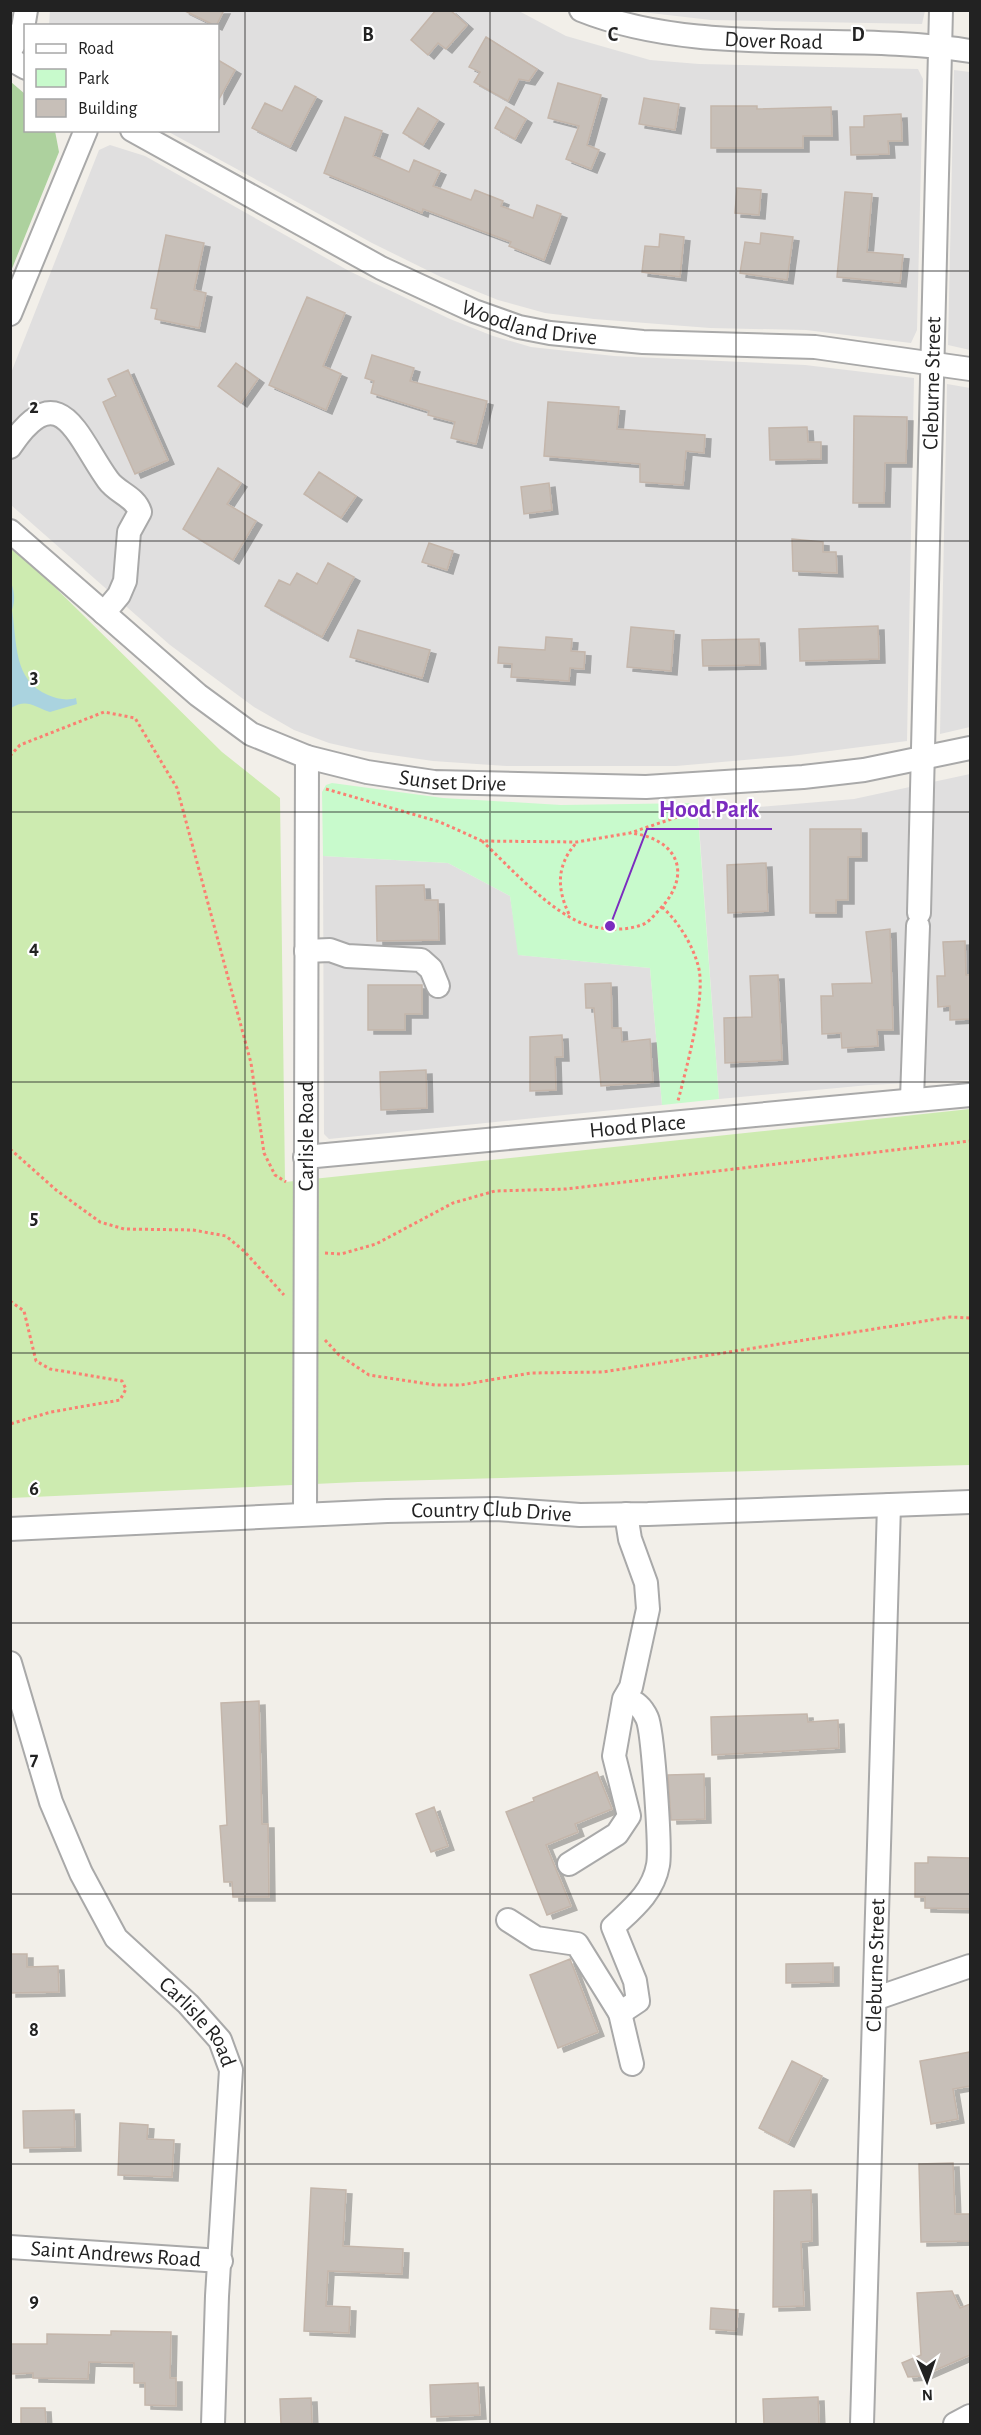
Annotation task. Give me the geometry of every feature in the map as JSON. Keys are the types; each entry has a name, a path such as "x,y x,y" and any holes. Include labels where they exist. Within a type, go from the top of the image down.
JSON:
{"street":[{"path":"10,51 23,28 26,10"},
{"name":"Dover Road","path":"581,10 605,20 667,32 795,43 940,46 970,51"},
{"name":"Cleburne Street","path":"912,1099 924,757 940,10"},
{"path":"10,59 24,67"},
{"path":"10,314 85,132"},
{"name":"Woodland Drive","path":"136,132 381,268 474,311 519,327 550,333 654,342 814,347 970,369"},
{"path":"10,447 26,424 36,416 50,413 61,417 74,426 86,440 112,485 137,502 140,512 129,532 125,581 119,595 104,613"},
{"name":"Sunset Drive","path":"10,531 198,695 251,734 307,757 367,772 434,782 646,787 803,777 864,770 970,748"},
{"name":"Carlisle Road","path":"305,1514 307,757"},
{"path":"306,951 330,950 347,956 421,960 430,969 438,986"},
{"name":"Hood Place","path":"305,1157 970,1095"},
{"name":"Country Club Drive","path":"10,1529 305,1514 496,1509 580,1515 970,1502"},
{"name":"Cleburne Street","path":"862,2424 877,1998 880,1772 889,1505"},
{"path":"569,1864 617,1834 629,1816 614,1756 625,1698 631,1687 648,1609 645,1583 630,1539 626,1514"},
{"name":"Carlisle Road","path":"10,1663 18,1716 51,1802 81,1873 116,1938 188,2004 220,2040 231,2070 213,2424"},
{"path":"508,1920 536,1938 578,1944 613,1927 648,1894 658,1865 648,1720 637,1703 625,1698"},
{"path":"613,1927 635,1981 638,2001 620,2013"},
{"path":"578,1944 620,2013 632,2064"},
{"path":"877,1998 970,1966"},
{"name":"Saint Andrews Road","path":"10,2247 221,2260"},
{"path":"955,2424 970,2416"}],"path":[{"path":"10,756 20,745 104,712 135,718 177,788 251,1063 264,1153 275,1175 285,1182 305,1185"},
{"path":"307,784 440,822 482,842 556,908 588,926 616,930 647,923 676,888 680,874 675,859 664,843 647,835 630,833"},
{"path":"482,842 577,842 630,833 698,810"},
{"path":"570,916 565,905 560,872 564,856 577,842"},
{"path":"662,907 676,919 698,965 701,990 674,1121"},
{"path":"305,1252 341,1254 376,1244 453,1203 495,1191 566,1189 970,1141"},
{"path":"10,1149 56,1190 100,1222 124,1229 193,1230 226,1236 244,1251 339,1355 369,1375 435,1385 461,1385 531,1373 603,1372 950,1317 970,1318"},
{"path":"10,1301 24,1311 36,1361 50,1370 122,1381 126,1389 120,1400 51,1412 10,1424"}],"shaded area":[{"path":"50,10 517,10 566,36 650,60 699,64 918,69 923,79 917,330 911,343 806,330 710,328 594,319 545,313 498,300 441,277 372,243 169,132 219,132 219,24 49,24"},
{"path":"925,10 922,24 711,20 633,11"},
{"path":"954,70 970,72 970,350 948,345"},
{"path":"110,145 145,156 349,271 450,319 493,336 531,347 614,356 805,365 914,378 907,741 791,756 676,766 506,766 433,761 364,751 329,743 294,730 254,707 170,645 11,505 11,373 99,150"},
{"path":"947,384 970,388 970,727 940,734"},
{"path":"970,774 970,1080 869,1085 719,1099 698,812 854,799"},
{"path":"323,856 448,863 510,896 519,955 650,968 662,1105 329,1139 324,1134"}],"green space":[{"path":"11,82 24,93 24,132 55,132 59,152 11,271"},
{"path":"10,543 222,752 280,798 285,1182 970,1109 970,1465 358,1482 11,1498"},
{"path":"332,783 443,798 561,805 697,803 719,1099 662,1105 650,968 518,955 510,896 448,863 323,856 322,792 326,785"}],"water":[{"path":"10,580 14,595 12,610 16,647 28,680 48,695 58,698 76,698 77,704 50,712 26,704 11,708"}],"building":[{"path":"183,10 224,10 217,24 212,24"},
{"path":"436,10 450,10 467,25 446,49 438,43 428,55 411,40"},
{"path":"486,37 537,69 529,81 519,79 508,101 474,82 480,72 469,67"},
{"path":"219,61 235,70 219,99"},
{"path":"558,83 601,95 587,145 599,150 591,169 566,159 579,126 548,118"},
{"path":"295,86 316,97 290,147 252,128 265,103 282,111"},
{"path":"644,98 679,104 675,130 639,124"},
{"path":"711,106 757,106 757,109 831,107 832,136 803,136 803,148 711,148"},
{"path":"506,107 526,119 515,139 495,128"},
{"path":"418,108 438,120 423,145 403,133"},
{"path":"901,114 902,141 888,141 889,154 851,155 850,127 864,127 864,116"},
{"path":"345,117 382,131 373,156 409,172 414,160 440,171 433,186 471,200 475,190 503,201 501,206 533,218 537,205 561,214 544,260 509,246 511,242 423,209 422,213 324,173"},
{"path":"737,188 761,190 759,215 735,213"},
{"path":"845,192 872,194 867,252 903,255 900,283 837,277"},
{"path":"761,233 793,237 787,280 740,273 745,242 760,244"},
{"path":"660,234 684,237 680,277 642,272 645,246 659,247"},
{"path":"166,235 204,243 194,290 206,293 199,328 155,319 157,309 151,308"},
{"path":"307,297 345,313 323,366 341,374 326,410 269,385"},
{"path":"372,355 414,368 410,381 487,401 476,444 451,438 455,422 428,415 429,411 371,393 374,381 365,378"},
{"path":"236,363 258,379 241,403 218,386"},
{"path":"128,370 168,460 135,474 103,402 116,396 108,379"},
{"path":"548,402 619,407 617,429 705,435 704,453 686,451 683,485 640,482 640,464 544,456"},
{"path":"854,416 907,417 906,463 885,463 884,503 853,503"},
{"path":"807,427 808,442 821,442 821,459 770,460 769,428"},
{"path":"218,468 241,483 227,504 256,521 233,560 183,529"},
{"path":"319,472 356,496 341,518 304,494"},
{"path":"549,483 552,510 524,514 521,487"},
{"path":"792,539 823,542 823,552 836,552 837,573 793,571"},
{"path":"429,543 453,551 447,570 422,562"},
{"path":"328,563 354,577 322,637 265,606 279,580 290,585 297,573 317,584"},
{"path":"878,626 879,659 800,661 799,629"},
{"path":"631,627 674,631 671,671 627,667"},
{"path":"358,630 430,650 422,678 350,657"},
{"path":"546,637 572,639 571,651 585,652 584,669 570,668 569,681 511,677 512,664 498,663 499,647 545,650"},
{"path":"759,639 760,665 703,666 702,640"},
{"path":"810,829 861,829 861,857 848,857 848,900 836,900 836,913 810,913"},
{"path":"766,863 768,911 728,913 727,865"},
{"path":"424,885 425,900 438,900 439,940 377,941 376,886"},
{"path":"890,929 893,1030 877,1030 878,1046 842,1048 841,1033 822,1034 821,996 833,996 832,984 872,983 866,932"},
{"path":"965,941 966,975 970,975 970,1019 950,1020 950,1006 938,1007 937,976 945,976 943,942"},
{"path":"778,975 782,1060 725,1063 724,1018 752,1017 750,976"},
{"path":"611,983 612,1028 621,1028 622,1042 650,1039 653,1082 601,1086 594,1008 586,1008 585,984"},
{"path":"368,985 422,985 422,1014 405,1014 405,1030 368,1030"},
{"path":"562,1035 563,1057 555,1057 556,1090 530,1091 530,1037"},
{"path":"426,1070 427,1108 381,1110 380,1072"},
{"path":"259,1701 262,1824 268,1824 269,1897 233,1897 232,1882 224,1882 220,1826 227,1825 221,1703"},
{"path":"807,1714 808,1722 838,1720 839,1748 712,1755 711,1717"},
{"path":"597,1772 612,1809 575,1824 578,1832 546,1845 571,1906 547,1915 506,1812 534,1801 533,1798"},
{"path":"704,1774 705,1819 671,1820 668,1775"},
{"path":"434,1807 448,1846 431,1852 416,1814"},
{"path":"928,1857 970,1858 970,1909 925,1908 925,1897 915,1897 915,1863 928,1863"},
{"path":"10,1954 27,1954 27,1967 58,1966 59,1992 10,1993"},
{"path":"570,1959 598,2032 558,2048 530,1975"},
{"path":"833,1963 833,1982 786,1983 786,1964"},
{"path":"970,2052 970,2086 953,2089 958,2119 931,2124 920,2061"},
{"path":"792,2061 822,2076 788,2143 759,2128"},
{"path":"74,2110 75,2147 24,2148 23,2111"},
{"path":"120,2123 148,2125 147,2139 174,2140 172,2177 118,2175"},
{"path":"953,2163 955,2214 970,2214 970,2241 921,2242 919,2164"},
{"path":"311,2188 346,2190 343,2246 403,2249 402,2274 328,2271 326,2306 350,2307 349,2333 304,2331"},
{"path":"811,2190 812,2241 801,2242 804,2306 773,2307 774,2191"},
{"path":"952,2291 960,2308 970,2304 970,2355 922,2376 908,2377 902,2363 921,2355 917,2293"},
{"path":"711,2308 738,2310 736,2331 710,2329"},
{"path":"111,2331 171,2332 170,2378 176,2378 176,2406 145,2405 145,2383 134,2383 134,2363 89,2362 88,2379 33,2378 33,2373 10,2374 10,2344 47,2344 47,2334 111,2335"},
{"path":"478,2383 480,2415 431,2417 430,2385"},
{"path":"818,2397 819,2424 764,2424 763,2399"},
{"path":"311,2398 312,2424 281,2424 280,2399"},
{"path":"21,2408 45,2408 46,2424 21,2424"}],"place":[{"name":"Hood Park","path":"610,926"}]}
